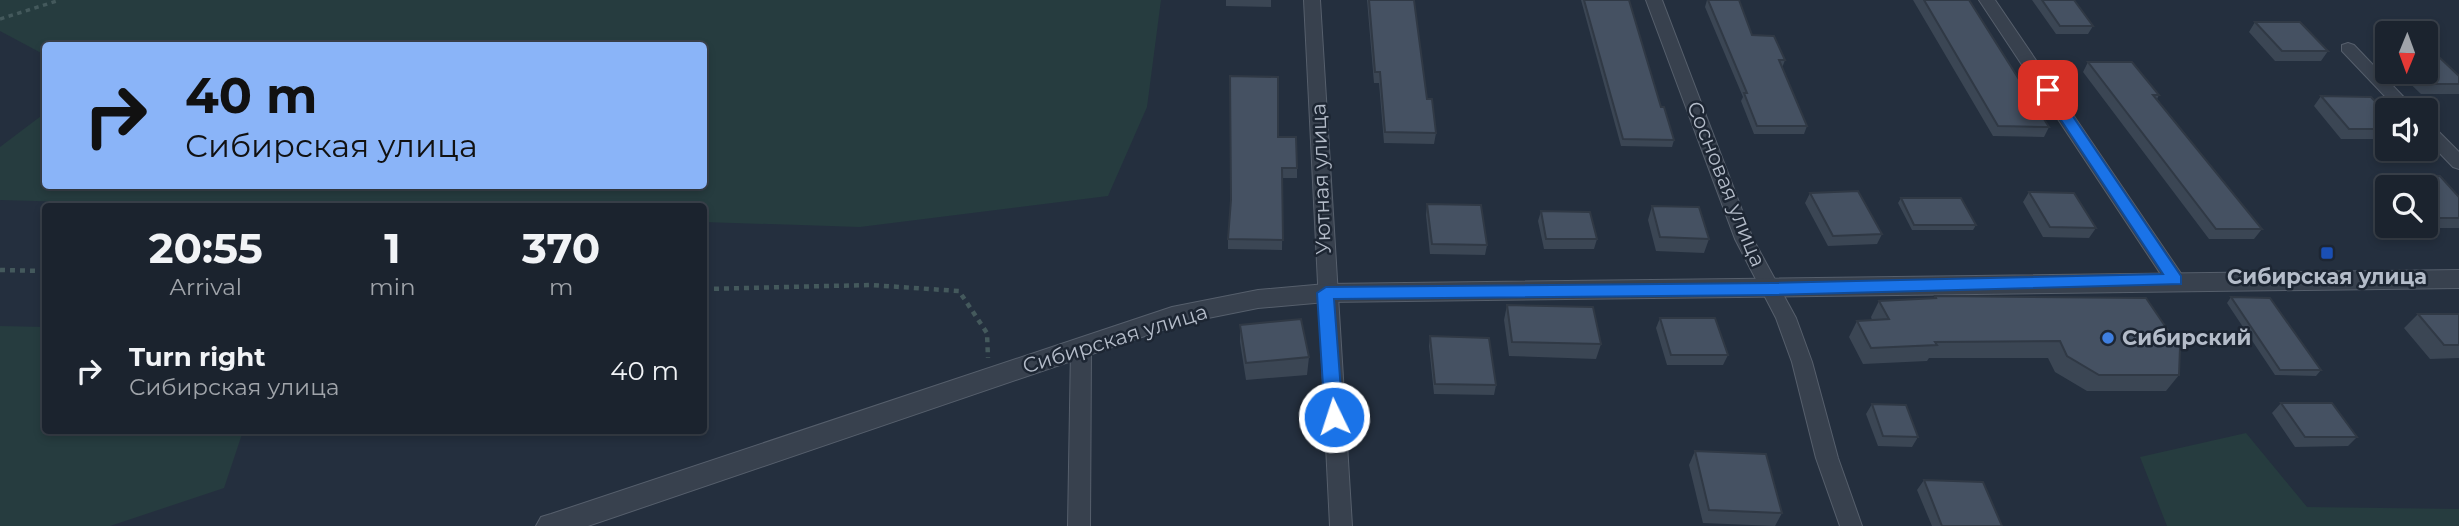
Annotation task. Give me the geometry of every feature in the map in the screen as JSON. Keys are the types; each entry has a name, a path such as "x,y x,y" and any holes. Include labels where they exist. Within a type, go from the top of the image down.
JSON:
{"street":[{"name":"Уютная улица","path":"1312,0 1326,293 1341,526"},
{"name":"Сосновая улица","path":"1654,0 1744,239 1772,289 1802,362 1827,458 1851,526"},
{"path":"1987,0 2175,280"},
{"path":"2348,48 2396,98"},
{"path":"2438,141 2459,163"},
{"name":"Сибирская улица","path":"551,526 1181,314 1258,299 1326,293 1772,289 2175,280 2459,279"},
{"path":"1079,526 1080,348"}],"path":[{"path":"0,19 60,0"},
{"path":"0,270 42,271"},
{"path":"707,289 870,285 959,290 987,333 989,379"}],"green space":[{"path":"0,0 1161,0 1147,107 1108,196 860,227 707,222 707,203 105,203 0,200 0,147 42,115 42,189 707,189 707,42 42,42 42,53 0,31"},
{"path":"0,326 42,327 42,434 242,434 224,488 110,526 0,526"},
{"path":"2246,433 2307,507 2459,509 2459,526 2167,526 2140,457"}],"building":[{"path":"1369,0 1414,0 1427,99 1432,99 1436,133 1385,132 1380,72 1375,72"},
{"path":"1584,0 1629,0 1661,107 1664,107 1674,140 1623,139"},
{"path":"1708,0 1739,0 1752,35 1774,36 1785,60 1779,60 1807,126 1757,126 1744,93 1747,93"},
{"path":"1924,0 1969,0 2049,127 1998,126"},
{"path":"2042,0 2074,0 2093,26 2060,26"},
{"path":"2255,22 2300,22 2328,51 2282,51"},
{"path":"2438,57 2459,76 2459,84 2438,84"},
{"path":"2088,62 2132,62 2159,95 2153,95 2262,229 2216,229"},
{"path":"1230,76 1278,77 1278,137 1296,137 1297,168 1282,168 1283,240 1228,239 1231,200"},
{"path":"2321,96 2371,97 2375,101 2375,129 2349,129"},
{"path":"2438,176 2459,197 2459,218 2438,218"},
{"path":"1858,191 1882,234 1833,236 1810,193"},
{"path":"2029,192 2074,193 2096,228 2050,227"},
{"path":"1901,198 1961,198 1976,225 1914,225"},
{"path":"1427,204 1481,205 1487,245 1432,244"},
{"path":"1652,206 1699,207 1709,239 1660,237"},
{"path":"1541,211 1590,212 1597,239 1546,239"},
{"path":"1935,296 2146,298 2180,348 2179,375 2099,375 2067,356 2060,341 1935,342 1937,345 1871,348 1857,321 1889,319 1879,301 1936,298"},
{"path":"2231,297 2270,298 2321,370 2280,370"},
{"path":"1507,305 1593,307 1601,344 1512,342"},
{"path":"2418,314 2459,314 2459,345 2444,345"},
{"path":"1660,318 1715,318 1728,355 1671,355"},
{"path":"1301,319 1309,357 1246,363 1240,325"},
{"path":"1430,336 1489,338 1496,385 1435,384"},
{"path":"2281,403 2332,403 2357,437 2305,437"},
{"path":"1872,404 1906,405 1918,437 1883,436"},
{"path":"1695,451 1766,454 1782,513 1709,510"},
{"path":"1924,480 1983,482 2002,526 1942,526"}],"place":[{"name":"Сибирская улица","path":"2327,253"},
{"name":"Сибирский","path":"2108,338"}],"route":[{"path":"1334,417 1326,293 1772,289 2175,280 2048,90"}]}
